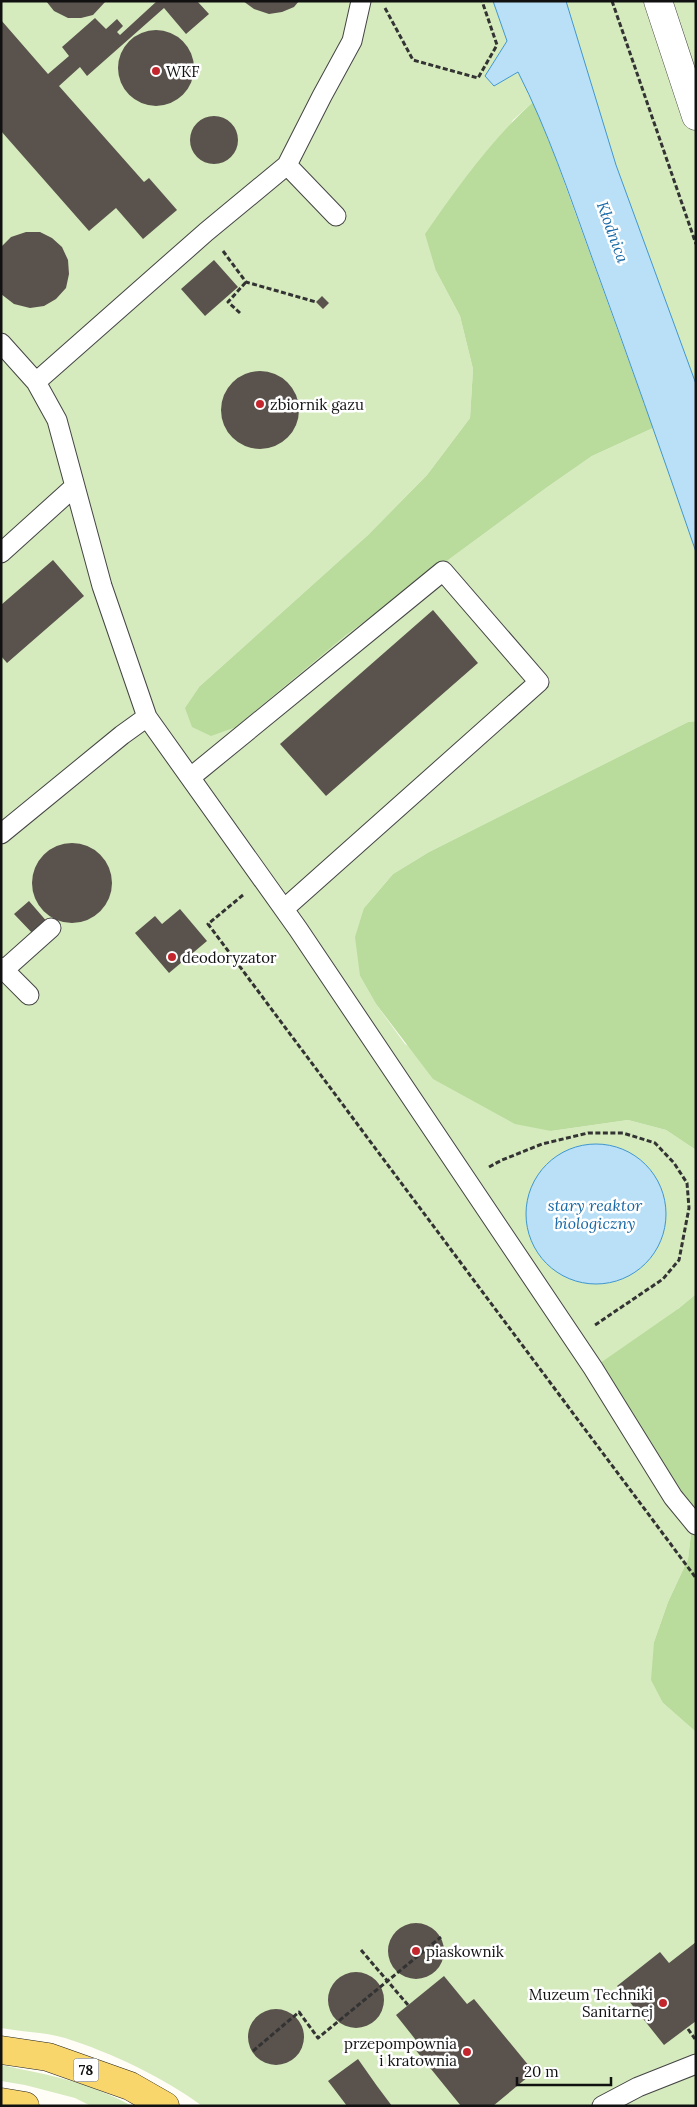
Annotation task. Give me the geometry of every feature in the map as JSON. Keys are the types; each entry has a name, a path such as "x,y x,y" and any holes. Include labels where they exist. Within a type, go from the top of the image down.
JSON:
{"main road":[{"name":"78","path":"1,2050 48,2057 130,2086 165,2106"},
{"path":"1,2102 25,2106"}],"street":[{"path":"658,1 696,116"}],"lane":[{"path":"36,382 206,232 287,164 352,41 361,1"},
{"path":"287,164 336,216"},
{"path":"1,343 36,382 57,420 102,586 147,717 284,909 573,1339 673,1497 696,1525"},
{"path":"1,553 74,486"},
{"path":"191,777 443,571 539,682 284,909"},
{"path":"1,834 122,735 147,717"},
{"path":"28,995 2,968 51,928"},
{"path":"602,2106 638,2087 696,2064"}],"path":[{"path":"380,1 389,13 413,60 478,78 497,45 482,1"},
{"path":"612,1 696,244"},
{"path":"206,232 232,260 246,282 316,302"},
{"path":"240,313 228,302 246,282"},
{"path":"263,879 208,924 696,1578"},
{"path":"466,1180 502,1160 542,1144 588,1133 623,1133 656,1144 674,1163 687,1182 688,1208 679,1260 664,1279 573,1339"},
{"path":"252,2051 299,2012 318,2038 441,1937"},
{"path":"361,1950 408,2005"},
{"path":"688,2030 696,2040"}],"green space":[{"path":"1,1 493,1 507,41 485,76 494,86 518,72 533,102 513,120 436,271 460,316 473,369 470,418 427,475 368,535 200,686 236,727 345,636 546,488 592,456 653,428 696,552 696,721 688,722 429,852 393,874 364,908 360,976 376,1004 405,1044 551,1131 628,1120 666,1130 696,1150 696,1294 678,1309 673,1497 691,1534 688,1559 668,1602 654,1642 663,1703 696,1732 696,2106 202,2106 154,2076 83,2044 57,2036 1,2028"},
{"path":"566,1 696,1 696,384 616,165"},
{"path":"533,102 554,154 653,428 592,456 546,488 345,636 236,727 211,736 192,727 185,708 200,686 368,535 427,475 470,418 473,369 460,316 436,271 425,234 489,148"},
{"path":"696,721 696,1150 666,1130 628,1120 551,1131 515,1124 433,1079 376,1004 360,976 355,937 364,908 393,874 429,852 688,722"},
{"path":"696,1294 696,1732 663,1703 651,1680 654,1642 668,1602 688,1559 691,1534 673,1497 593,1368 678,1309"},
{"path":"1,2065 84,2085 132,2106 91,2106 75,2098 1,2081"}],"water":[{"name":"Kłodnica","path":"493,1 566,1 616,165 696,384 696,552 575,209 529,94 518,72 494,86 485,76 507,41"},
{"name":"stary reaktor biologiczny","path":"596,1144 610,1145 623,1149 635,1155 646,1164 655,1175 661,1187 665,1200 665,1228 661,1241 655,1253 646,1264 635,1273 623,1279 610,1283 596,1284 582,1283 569,1279 557,1273 546,1264 537,1253 531,1241 527,1228 526,1214 527,1200 531,1187 537,1175 546,1164 557,1155 569,1149 582,1145"}],"building":[{"path":"46,1 106,1 93,15 81,18 68,18 54,11"},
{"path":"157,1 197,1 209,14 186,34 164,8 87,76 80,67 59,86 144,182 149,178 177,210 143,239 116,208 89,231 1,131 1,20 48,74 69,56 62,47 95,18 106,29 117,19 123,26 117,32 120,35"},
{"path":"243,1 299,1 294,7 282,12 269,14 254,9"},
{"name":"WKF","path":"156,30 170,33 183,41 191,54 194,68 191,82 183,95 170,103 156,106 142,103 129,95 121,82 118,68 121,54 129,41 142,33"},
{"path":"209,116 219,116 228,120 234,126 238,140 234,154 228,160 219,164 209,164 200,160 194,154 190,145 190,135 194,126 200,120"},
{"path":"26,232 40,232 52,238 62,247 68,260 69,274 66,288 56,299 44,306 30,308 14,304 1,294 1,247 11,237"},
{"path":"214,260 238,287 205,316 181,289"},
{"path":"322,296 329,303 323,309 316,302"},
{"name":"zbiornik gazu","path":"260,371 275,374 287,383 296,395 299,410 296,425 287,437 275,446 260,449 245,446 233,437 224,425 221,410 224,395 233,383 245,374"},
{"path":"53,560 84,596 7,663 1,656 1,605"},
{"path":"433,610 478,663 326,796 280,744"},
{"path":"72,843 87,846 100,855 109,868 112,883 109,898 100,911 87,920 72,923 57,920 44,911 35,898 32,883 35,868 44,855 57,846"},
{"path":"29,901 49,924 35,936 14,914"},
{"name":"deodoryzator","path":"180,909 207,941 169,973 135,933 155,916 162,924"},
{"name":"piaskownik","path":"416,1923 427,1925 436,1931 442,1940 444,1951 442,1962 436,1971 427,1977 416,1979 405,1977 396,1971 390,1962 388,1951 390,1940 396,1931 405,1925"},
{"name":"Muzeum Techniki Sanitarnej","path":"696,1942 696,2021 664,2045 617,1986 660,1952 669,1963"},
{"path":"356,1972 367,1974 376,1980 382,1989 384,2000 382,2011 376,2020 367,2026 356,2028 345,2026 336,2020 330,2011 328,2000 330,1989 336,1980 345,1974"},
{"name":"przepompownia i kratownia","path":"444,1976 467,2004 474,1999 534,2072 493,2106 461,2106 414,2048 419,2044 396,2015"},
{"path":"276,2009 287,2011 296,2017 302,2026 304,2037 302,2048 296,2057 287,2063 276,2065 265,2063 256,2057 250,2048 248,2037 250,2026 256,2017 265,2011"},
{"path":"358,2059 392,2106 347,2106 328,2081"}],"place":[{"name":"WKF","path":"156,71"},
{"name":"zbiornik gazu","path":"260,404"},
{"name":"deodoryzator","path":"172,957"},
{"name":"piaskownik","path":"416,1951"},
{"name":"Muzeum Techniki Sanitarnej","path":"663,2003"},
{"name":"przepompownia i kratownia","path":"467,2052"}]}
